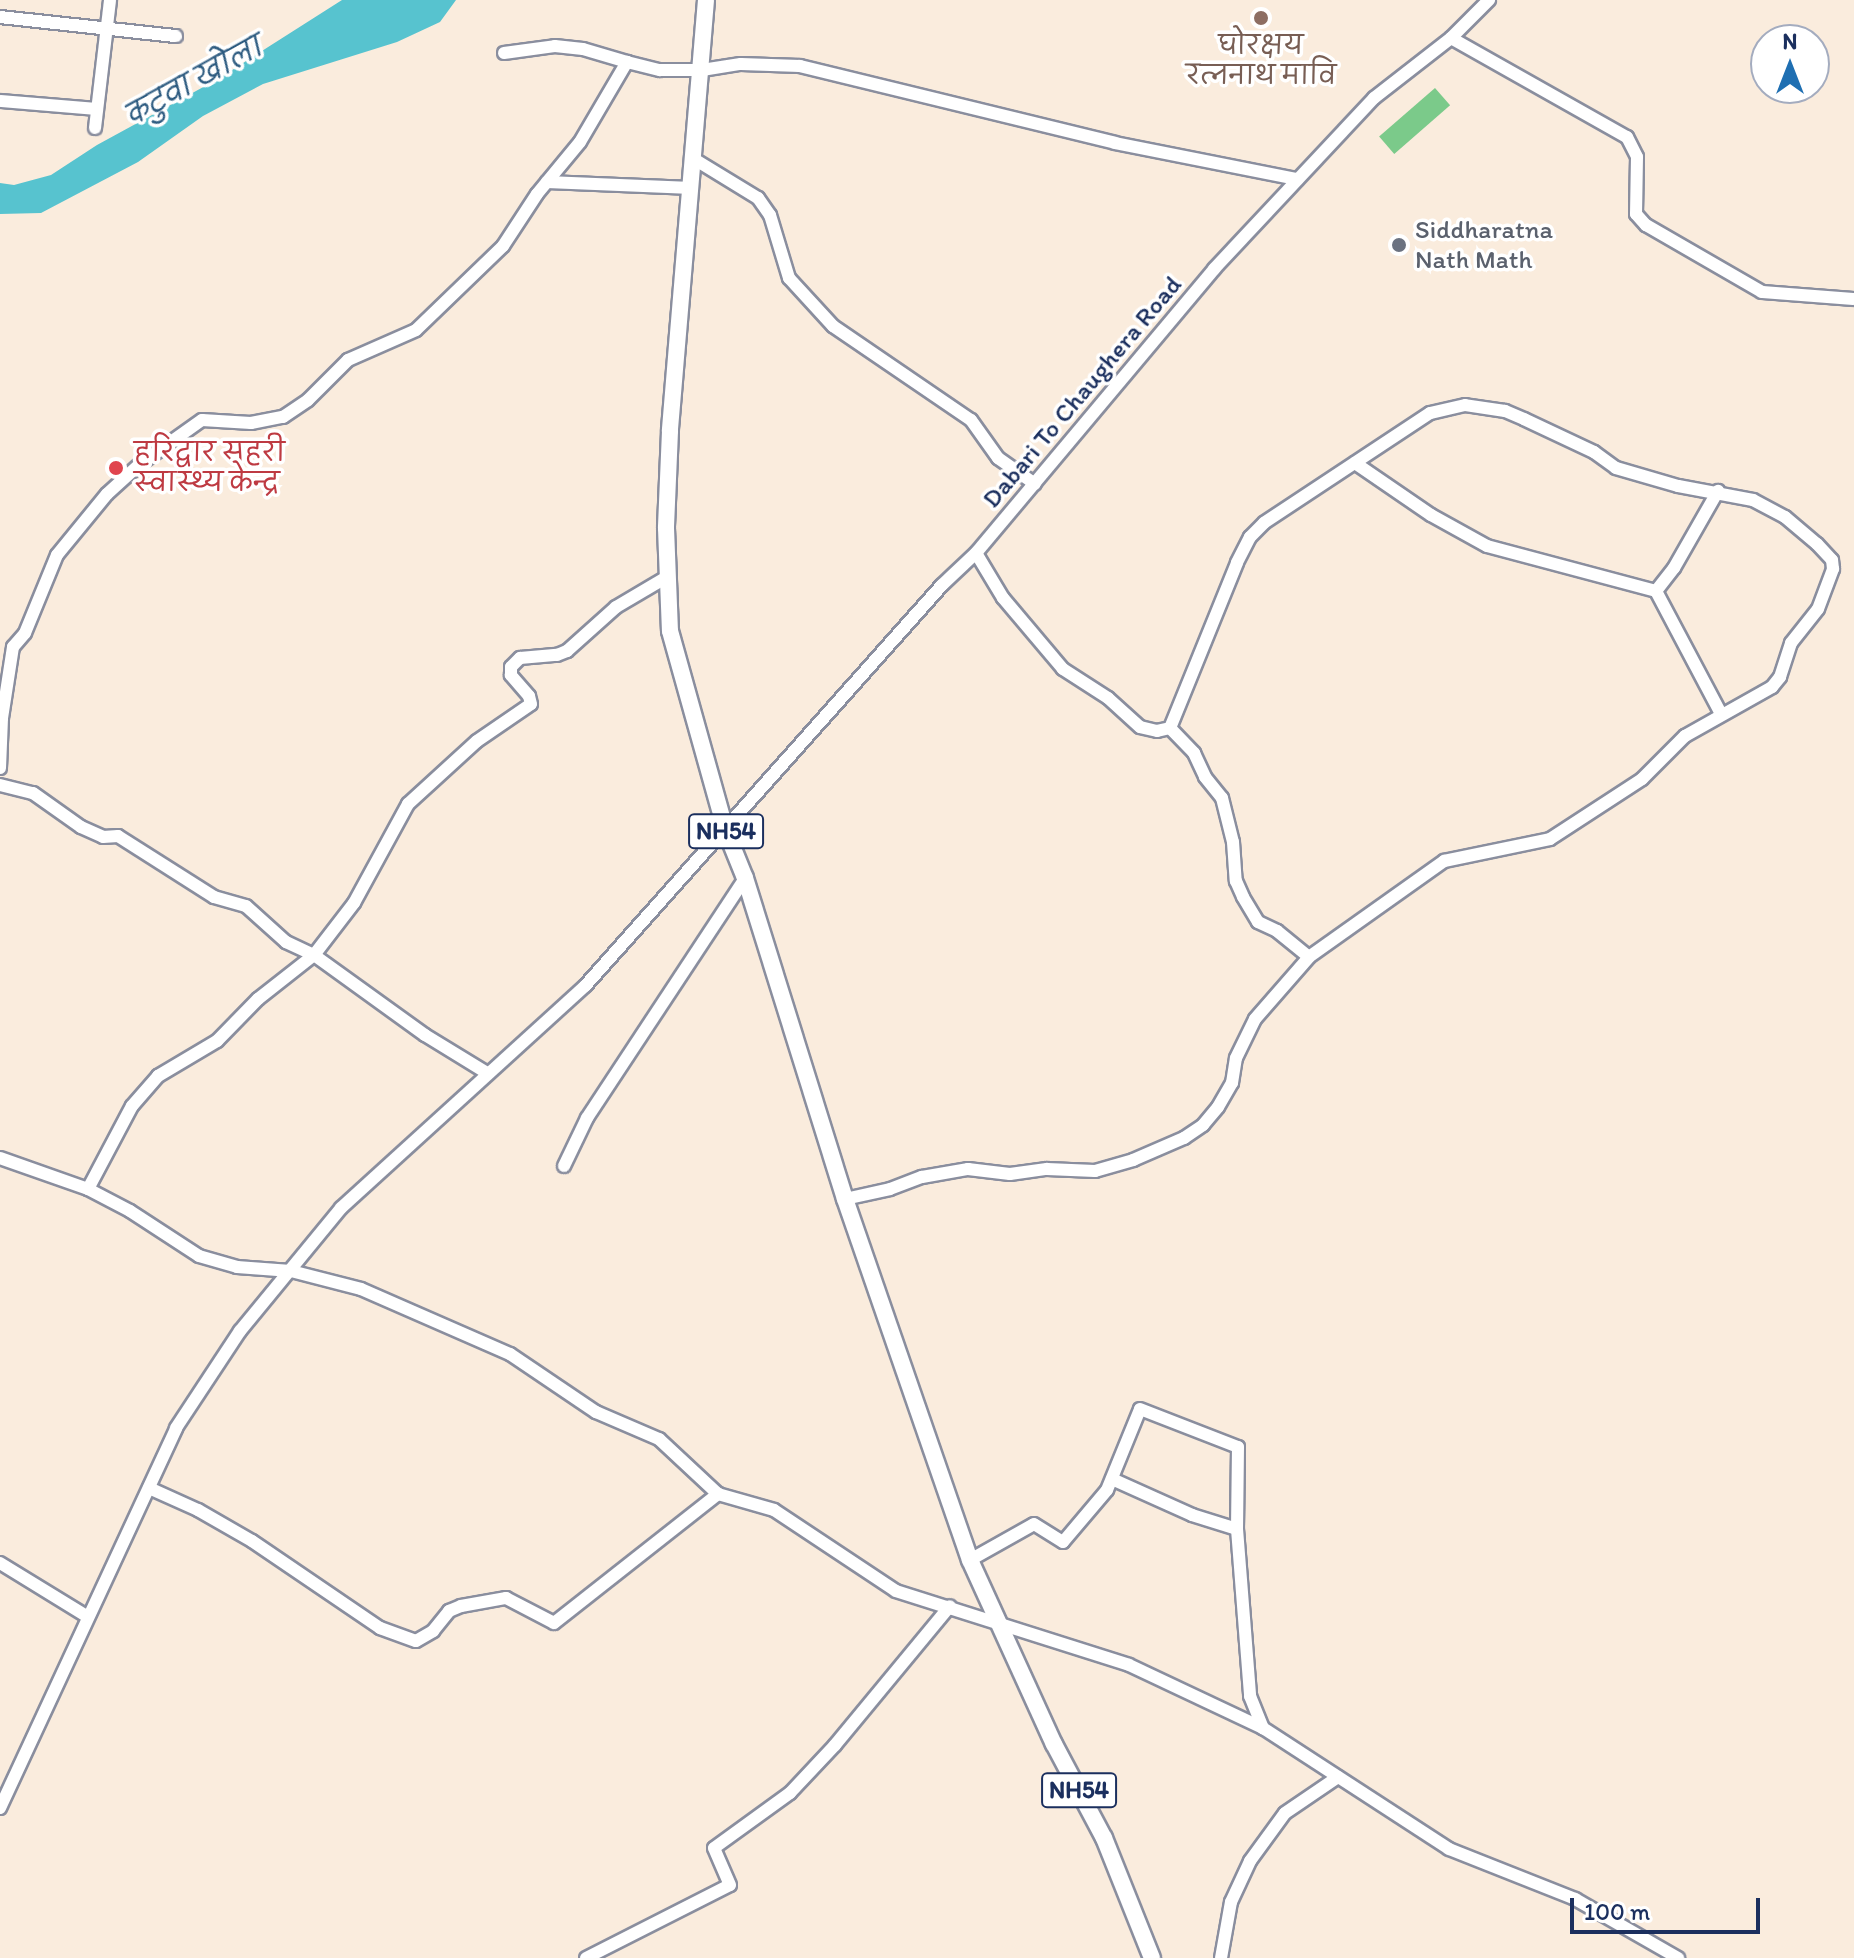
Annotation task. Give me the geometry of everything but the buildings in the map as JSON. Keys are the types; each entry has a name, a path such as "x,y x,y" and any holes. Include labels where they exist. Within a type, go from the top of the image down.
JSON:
{"main road":[{"name":"NH54","path":"706,0 670,431 667,577 670,631 726,831 745,878 845,1199 970,1560 1054,1744 1104,1838 1152,1958"}],"street":[{"path":"95,128 110,0"},
{"name":"Dabari To Chaughera Road","path":"0,1808 176,1428 240,1331 341,1208 585,986 942,585 976,553 1214,269 1374,98 1451,38 1489,0"},
{"path":"0,17 176,36"},
{"path":"1451,38 1627,137 1637,157 1636,214 1646,225 1762,292 1854,299"},
{"path":"504,53 569,47 660,70 702,70 741,64 800,66 1115,143 1297,179"},
{"path":"0,768 3,755 2,718 13,647 25,633 57,555 107,494 140,464 202,420 251,423 283,417 308,400 348,360 416,330 451,300 503,246 547,182 580,142 627,62"},
{"path":"0,101 97,109"},
{"path":"694,159 758,198 770,215 789,278 833,326 971,420 998,458 1035,484"},
{"path":"547,182 692,188"},
{"path":"845,1199 890,1189 922,1177 968,1169 1010,1174 1047,1169 1095,1171 1133,1160 1184,1138 1203,1125 1218,1107 1232,1083 1236,1058 1255,1019 1309,957 1444,861 1550,839 1642,779 1685,736 1772,687 1780,677 1791,643 1818,609 1833,569 1832,560 1785,517 1753,500 1718,491 1678,486 1616,468 1594,452 1505,411 1465,405 1430,413 1282,509 1250,537 1170,728"},
{"path":"1355,463 1431,515 1487,546 1656,591 1721,714"},
{"path":"1656,591 1674,568 1718,491"},
{"path":"976,553 1003,598 1063,669 1108,698 1140,727 1157,731 1170,728"},
{"path":"88,1189 132,1106 158,1076 217,1041 258,999 314,955 354,903 408,804 477,741 531,704 529,696 511,675 511,667 520,658 557,655 567,651 616,607 667,577"},
{"path":"1170,728 1194,753 1205,777 1222,798 1233,842 1236,881 1258,922 1277,931 1309,957"},
{"path":"0,785 33,793 81,827 103,837 118,836 214,897 246,906 286,942 314,955 425,1035 487,1073"},
{"path":"564,1166 587,1118 745,878"},
{"path":"0,1158 88,1189 130,1211 199,1256 237,1267 291,1271 361,1289 510,1354 596,1412 659,1439 718,1494 774,1510 896,1591 1129,1665 1263,1728 1449,1849 1575,1899 1678,1958"},
{"path":"970,1560 1034,1524 1063,1542 1107,1490 1140,1409 1238,1447 1237,1529 1250,1696 1263,1728"},
{"path":"1112,1479 1192,1515 1237,1529"},
{"path":"149,1488 198,1510 252,1541 380,1628 416,1641 433,1631 449,1611 506,1598 554,1623 718,1494"},
{"path":"0,1563 88,1617"},
{"path":"586,1958 730,1885 714,1848 749,1826 790,1793 835,1745 950,1606"},
{"path":"1221,1958 1231,1902 1250,1861 1285,1813 1338,1777"}],"green space":[{"path":"1435,88 1450,105 1394,154 1379,137"}],"water":[{"path":"342,0 456,0 440,22 397,42 263,84 203,116 138,162 41,213 0,214 0,183 14,185 51,175 97,145 218,79"}],"place":[{"name":"घोरक्षय रत्ननाथ मावि","path":"1261,18"},
{"name":"Siddharatna Nath Math","path":"1399,245"},
{"name":"हरिद्वार सहरी स्वास्थ्य केन्द्र","path":"116,468"}],"water label":[{"name":"कटुवा खोला","path":"193,81"}]}
